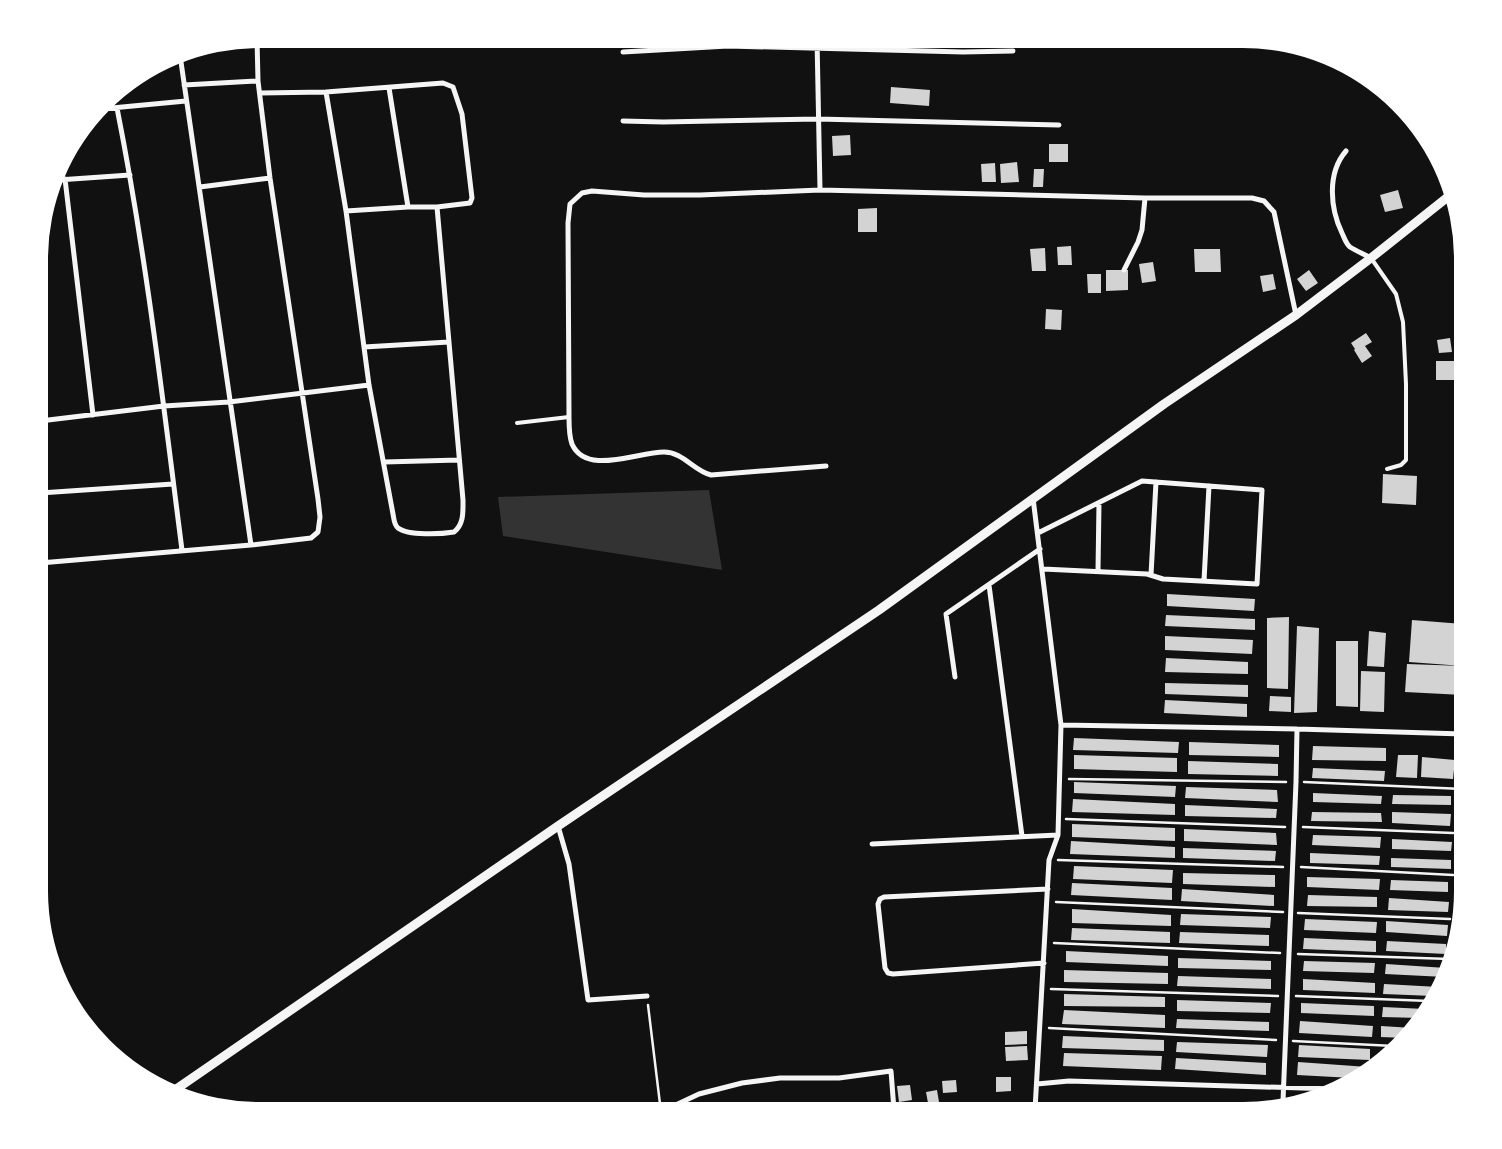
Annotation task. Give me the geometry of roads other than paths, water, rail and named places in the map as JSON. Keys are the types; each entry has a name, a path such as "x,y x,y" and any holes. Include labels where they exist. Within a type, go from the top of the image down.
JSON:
{"street":[{"path":"48,562 251,545 311,538 318,532 320,517 318,498 270,178 258,81 257,48"},
{"path":"623,52 693,48"},
{"path":"818,48 820,190"},
{"path":"847,48 963,52 1013,51"},
{"path":"181,63 251,545"},
{"path":"184,86 258,81"},
{"path":"260,93 326,92 443,84 452,87 456,93 462,114 472,198 470,203 437,207 346,211"},
{"path":"390,88 408,207"},
{"path":"326,92 346,211 369,385 392,514 397,527 414,533 449,533 457,530 463,517 437,207"},
{"path":"110,108 186,101"},
{"path":"117,108 130,175 164,406 182,550"},
{"path":"623,121 818,119 1059,125"},
{"path":"1346,151 1335,169 1333,185 1334,207 1337,220 1348,246 1371,258"},
{"path":"93,415 65,179 130,175"},
{"path":"200,187 270,178"},
{"path":"826,466 711,475 703,473 676,454 664,452 602,461 589,460 578,454 572,443 569,418 568,223 570,204 582,193 592,191 644,195 700,195 820,190 1145,198 1252,198 1264,201 1274,212 1296,315"},
{"path":"1124,270 1142,230 1145,198"},
{"path":"181,1086 558,826 871,615 1164,404 1296,315 1445,199"},
{"path":"364,347 449,342"},
{"path":"48,420 164,406 230,402 369,385"},
{"path":"384,462 459,460"},
{"path":"1038,534 1142,481 1262,490 1257,584 1163,579 1151,575 1098,571 1042,569"},
{"path":"1151,575 1156,482"},
{"path":"48,493 173,484"},
{"path":"1204,582 1208,486"},
{"path":"1033,498 1061,725 1058,835 1049,860 1036,1102"},
{"path":"1098,571 1099,504"},
{"path":"955,677 946,614 1040,550"},
{"path":"989,584 1022,836"},
{"path":"1061,725 1454,734"},
{"path":"1283,1097 1297,729"},
{"path":"558,826 569,864 588,1000 647,996"},
{"path":"872,844 1058,835"},
{"path":"1044,963 888,973 885,968 878,904 880,899 884,897 1048,889"},
{"path":"682,1102 698,1094 742,1083 780,1078 839,1078 891,1071 893,1102"},
{"path":"1037,1084 1069,1081 1316,1088"}],"lane":[{"path":"1371,258 1396,294 1403,322 1406,460 1402,465 1387,469"},
{"path":"517,423 569,418"}]}
